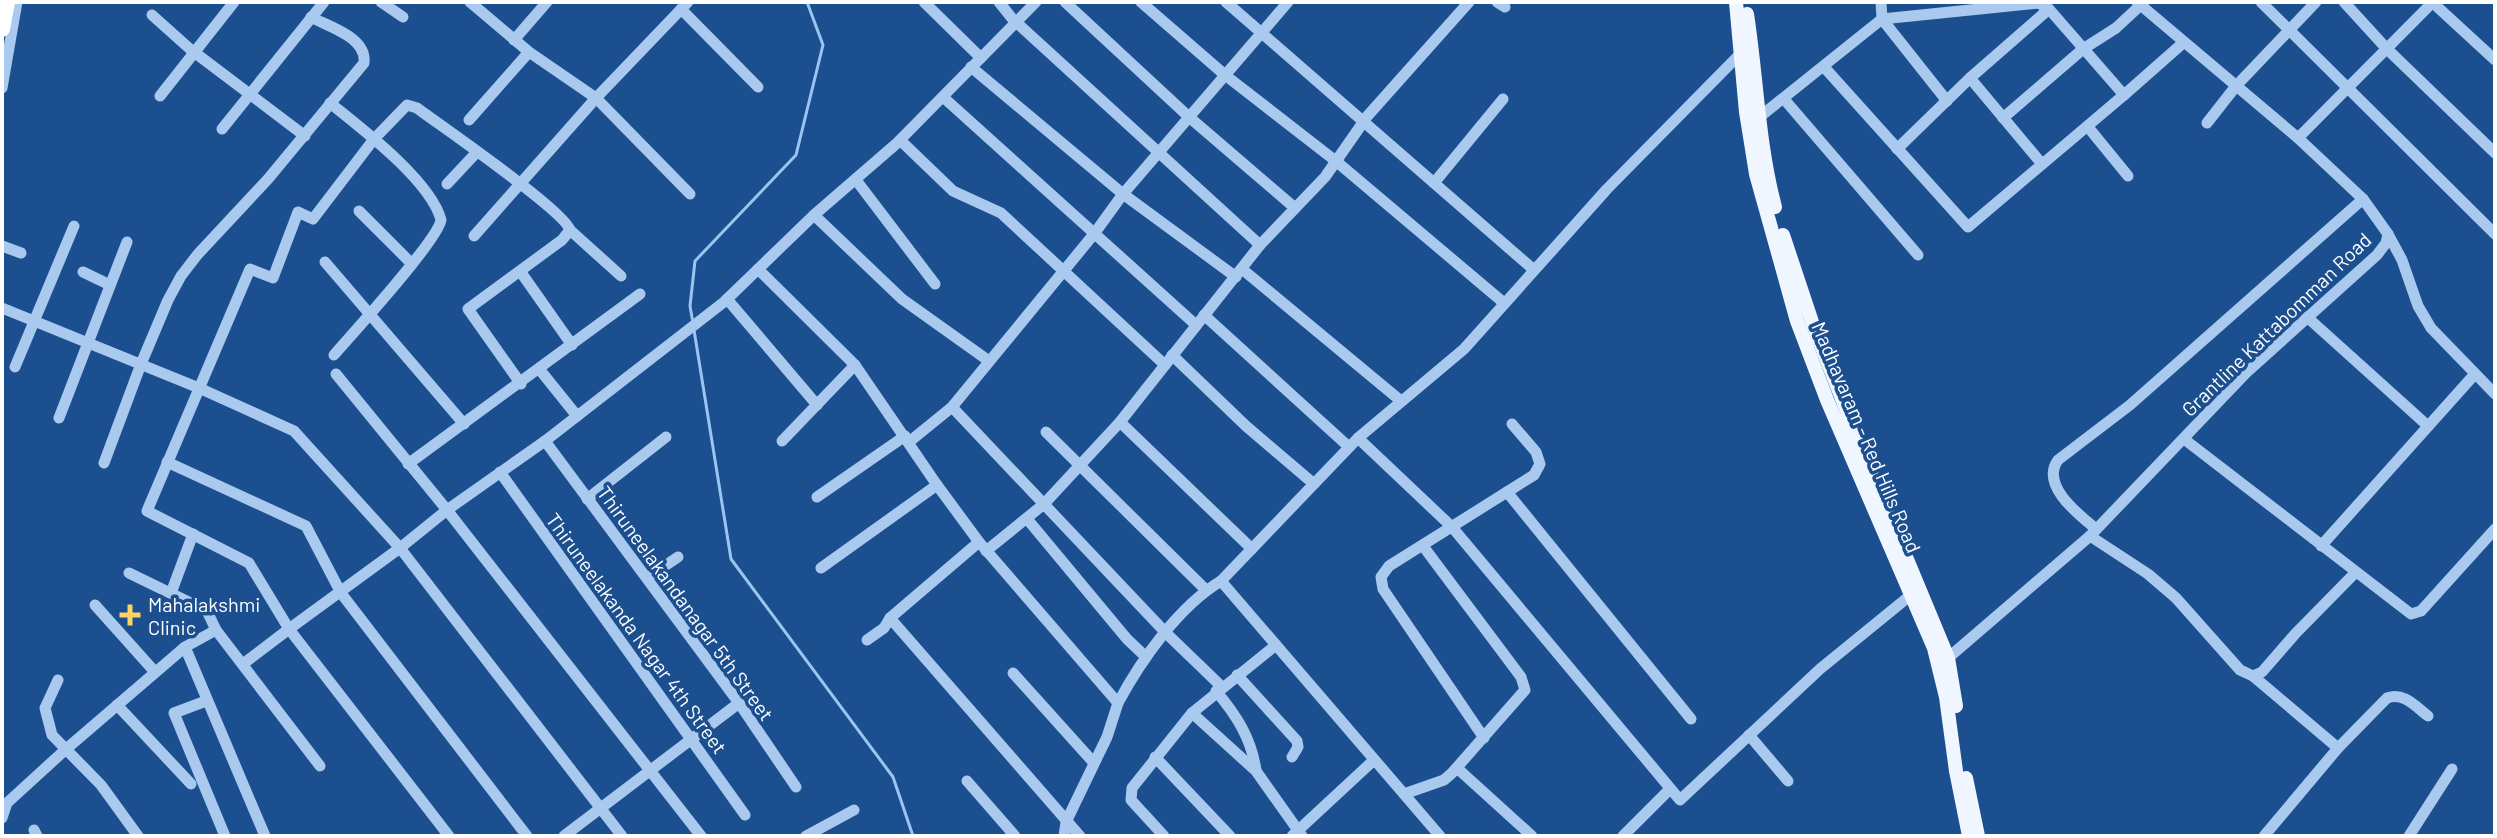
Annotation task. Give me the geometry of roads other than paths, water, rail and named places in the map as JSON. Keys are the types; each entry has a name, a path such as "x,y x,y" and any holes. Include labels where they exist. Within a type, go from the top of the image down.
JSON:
{"highway":[{"path":"2,29 7,2"}],"main road":[{"name":"Madhavaram - Red Hills Road","path":"1736,2 1747,49 1767,177 1786,244 1812,322 1867,463 1948,658 1978,836"},
{"name":"Madhavaram - Red Hills Road","path":"1745,2 1746,112 1756,174 1797,321 1827,400 1934,648 1946,697 1969,836"}],"street":[{"path":"2,88 17,2"},
{"path":"222,129 324,2"},
{"path":"381,2 403,17"},
{"path":"470,2 529,52 596,98 690,194"},
{"path":"514,40 547,2"},
{"path":"924,2 981,58"},
{"path":"999,2 1015,22 1260,245"},
{"path":"243,664 447,510 545,441 725,301 814,215 900,140 1036,2"},
{"path":"1065,2 1189,117 1295,208"},
{"path":"1141,2 1225,75 1337,162 1504,303"},
{"path":"1226,2 1534,270"},
{"path":"817,497 952,407 1157,153 1288,2"},
{"path":"867,640 884,628 890,618 983,546 1028,520 1044,504 1120,422 1260,245 1337,162 1363,121 1469,2"},
{"path":"1881,2 1882,19 1947,101"},
{"path":"2261,2 2495,234"},
{"path":"2207,123 2236,86 2316,2"},
{"path":"2344,2 2386,48 2495,153"},
{"path":"2298,138 2432,2 2495,60"},
{"path":"160,96 196,53 231,3"},
{"path":"1757,119 1882,19 2038,3 2049,9 2124,95"},
{"path":"2003,118 2083,49 2116,28 2141,3"},
{"name":"Grantline Kattabomman Road","path":"1948,658 2093,533 2246,373 2377,255 2386,243 2388,234 2363,199 2298,138 2183,43 2141,3"},
{"path":"474,236 596,98 684,6 758,87"},
{"path":"1897,149 1970,78 2049,9"},
{"path":"152,15 196,53 305,136"},
{"path":"104,463 141,364 181,276 360,69 365,57 355,40 311,17"},
{"path":"1824,67 1968,227 2183,43"},
{"path":"1064,836 1066,822 1138,665 1206,590 1221,581 1353,443 1464,349 1607,189 1747,49"},
{"path":"469,120 529,52"},
{"path":"971,67 1123,194 1239,273 1401,401"},
{"path":"1970,78 2042,164"},
{"path":"943,97 1196,325"},
{"path":"1434,183 1503,99"},
{"path":"1784,99 1918,255"},
{"path":"330,103 374,139 428,193 439,213 440,225 412,264 334,355"},
{"path":"430,836 446,832 289,629 249,563 147,511 250,269 273,278 298,212 313,219 374,139 403,108 411,106 561,215 570,230 621,276"},
{"path":"2088,127 2128,176"},
{"path":"900,140 953,191 1001,213 1314,484"},
{"path":"447,184 476,153"},
{"path":"856,180 935,284"},
{"path":"2338,748 2253,676 2240,670 2176,598 2093,533 2068,504 2051,475 2058,460 2130,405 2363,199"},
{"path":"359,211 412,264"},
{"path":"814,215 902,299 989,361"},
{"path":"15,367 74,226"},
{"path":"521,384 468,309 562,240 570,230"},
{"path":"2388,234 2431,328 2495,394"},
{"path":"59,418 127,242"},
{"path":"2,246 21,253"},
{"path":"325,262 464,424"},
{"path":"758,269 855,365 983,546 1118,703"},
{"path":"520,271 572,345"},
{"path":"83,272 110,285"},
{"path":"408,464 640,294"},
{"path":"725,301 817,405"},
{"path":"2,308 199,388 294,431 400,548 622,836"},
{"path":"1204,315 1452,527 1680,800 1820,669 1912,594"},
{"path":"2307,317 2428,426"},
{"path":"782,441 855,365"},
{"path":"540,370 577,416"},
{"path":"336,374 447,510 701,836"},
{"path":"2321,546 2474,375"},
{"path":"952,407 1219,689 1243,727 1256,771"},
{"path":"1120,422 1252,549"},
{"path":"1484,738 1381,582 1389,566 1534,475 1540,464 1536,452 1512,424"},
{"path":"1046,432 1206,590"},
{"path":"587,499 666,437"},
{"path":"2184,439 2406,612 2416,614 2495,529"},
{"name":"Thiruneelakandanagar 5th Street","path":"545,441 739,703 796,787"},
{"path":"167,462 306,526 341,593 527,836"},
{"name":"Thiruneelakanda Nagar 4th Street","path":"500,472 745,815"},
{"path":"821,568 937,485"},
{"path":"1507,492 1691,719"},
{"path":"1028,520 1127,639 1146,657"},
{"path":"171,593 193,534"},
{"path":"1404,794 1444,780 1522,696 1524,684 1423,546"},
{"path":"647,578 678,557"},
{"path":"129,573 207,611 216,630 320,766"},
{"path":"2253,676 2262,672 2355,573"},
{"path":"1221,581 1440,836"},
{"path":"95,605 155,672"},
{"path":"890,618 1080,836"},
{"path":"2,818 5,800 185,647 216,630"},
{"path":"1164,836 1130,795 1155,757 1192,713 1276,645"},
{"path":"185,647 265,836"},
{"path":"1013,673 1094,763"},
{"path":"1237,675 1297,741 1298,747 1292,757"},
{"path":"58,680 45,708 52,735 101,785 138,836"},
{"path":"2264,836 2338,748 2387,698 2396,695 2405,698 2428,716"},
{"path":"206,701 174,713 225,836"},
{"path":"564,836 739,703"},
{"path":"117,705 191,784"},
{"path":"1192,713 1256,771 1285,808 1297,834 1374,760"},
{"path":"1749,735 1788,781"},
{"path":"1155,757 1230,836"},
{"path":"1457,768 1532,836"},
{"path":"2409,836 2452,769"},
{"path":"967,781 1015,836"},
{"path":"1623,836 1670,789"},
{"path":"806,836 854,810"}],"waterway":[{"path":"693,323 690,306 695,261 796,155 823,45 807,2"},
{"path":"694,330 731,559 893,777 913,836"}],"place":[{"name":"Mahalakshmi Clinic","path":"130,615"}]}
